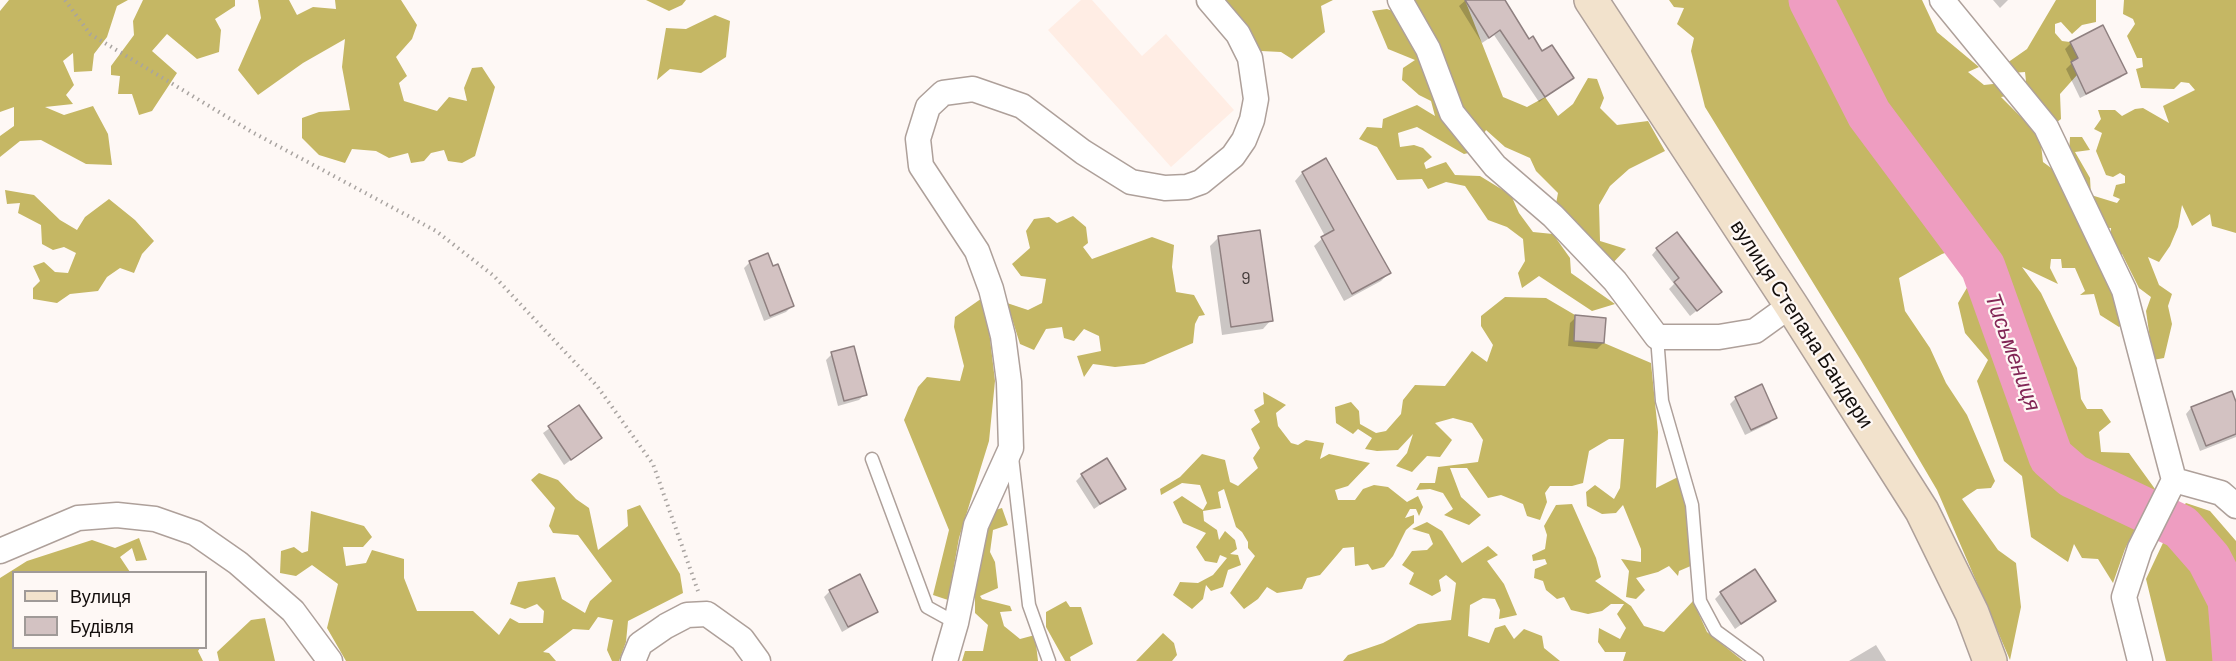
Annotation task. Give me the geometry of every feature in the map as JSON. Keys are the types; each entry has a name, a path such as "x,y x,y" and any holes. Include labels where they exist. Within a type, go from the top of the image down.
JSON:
{"main road":[{"name":"вулиця Степана Бандери","path":"1592,0 1922,511 1972,613 1990,661"}],"street":[{"path":"945,661 956,623 976,525 1011,448 1003,336 991,289 976,251 921,166 918,139 928,107 944,93 973,89 1022,106 1083,152 1131,182 1165,188 1186,187 1201,182 1233,156 1244,140 1252,120 1256,99 1250,58 1238,34 1209,0"},
{"path":"1400,0 1428,50 1452,113 1495,166 1553,216 1615,281 1657,337 1719,337 1755,331 1791,305"},
{"path":"1942,0 2046,127 2124,290 2174,480 2139,548 2124,597 2140,661"},
{"path":"2174,480 2221,494 2236,506"},
{"path":"0,551 78,518 117,515 155,519 195,533 238,563 292,611 330,661"},
{"path":"633,661 640,644 666,626 687,615 707,614 742,639 758,661"}],"lane":[{"path":"1657,337 1662,401 1692,505 1700,601 1716,631 1757,661"},
{"path":"1011,448 1029,605 1049,661"},
{"path":"872,459 927,607 956,623"}],"path":[{"path":"65,0 90,34 252,132 436,231 494,276 597,386 653,464 707,614"}],"shaded area":[{"path":"9,0 128,0 117,6 107,37 94,54 92,71 74,72 73,53 63,61 74,85 66,95 73,104 45,107 64,115 93,106 108,134 112,165 86,164 41,140 20,141 0,157 0,136 14,126 14,107 0,112 0,11"},
{"path":"143,0 235,0 235,6 215,19 221,30 219,52 197,59 167,34 152,51 177,73 152,111 139,115 132,94 118,94 120,76 111,75 111,66 134,35 133,21"},
{"path":"258,0 289,0 297,15 313,7 336,9 335,0 401,0 417,25 412,39 396,57 407,76 399,83 404,101 437,111 449,97 467,101 464,88 472,68 482,67 495,87 475,156 462,163 448,161 444,150 431,153 424,161 411,163 408,153 389,158 376,151 352,149 345,163 319,155 302,138 302,118 319,112 350,110 342,67 345,39 303,63 258,95 238,70 261,18"},
{"path":"646,0 686,0 682,5 669,11"},
{"path":"1081,0 1092,0 1142,56 1166,34 1234,110 1171,167 1048,30"},
{"path":"1223,0 1333,0 1321,6 1325,32 1292,59 1281,52 1261,51"},
{"path":"1400,0 1465,0 1503,97 1527,107 1545,97 1558,116 1573,104 1588,78 1597,79 1604,98 1600,108 1617,125 1648,121 1665,151 1629,169 1610,186 1599,205 1600,241 1626,249 1610,266 1586,245 1577,222 1563,220 1555,209 1558,193 1536,171 1530,158 1505,147 1486,130 1473,152 1464,154 1417,127 1398,133 1400,147 1414,145 1423,148 1432,157 1424,163 1426,169 1446,162 1455,175 1480,176 1511,195 1519,213 1533,232 1553,234 1570,258 1571,273 1615,304 1592,311 1539,276 1522,288 1518,273 1525,261 1523,239 1507,227 1488,220 1465,186 1446,182 1428,189 1422,179 1397,180 1377,147 1359,139 1367,127 1382,128 1383,119 1417,105 1435,116 1431,101 1419,95 1402,80 1403,68 1415,60 1388,49 1372,11 1387,9 1402,14"},
{"path":"1669,0 1922,0 1937,32 1979,67 1968,72 1984,85 2002,83 2012,95 2001,97 2040,136 2043,162 2066,179 2127,321 2119,327 2100,315 2094,294 2080,295 2085,291 2075,268 2062,268 2061,259 2051,259 2050,268 2058,284 2022,267 2041,293 2077,368 2081,399 2087,409 2102,409 2111,422 2099,432 2101,452 2129,453 2155,489 2125,549 2113,583 2098,559 2082,558 2074,544 2068,562 2031,537 2022,476 2004,461 1977,381 1988,360 1965,333 1958,303 1975,274 1960,248 1942,254 1899,278 1905,311 1930,348 1946,383 1967,415 1995,481 1991,488 1977,489 1962,499 1998,550 2016,563 2021,607 2010,660 1937,490 1860,359 1705,107 1691,51 1694,38 1677,24 1684,8 1674,7"},
{"path":"2056,0 2096,0 2096,22 2082,25 2072,34 2061,22 2055,24 2055,33 2062,41 2070,42 2078,58 2071,62 2077,75 2060,94 2061,119 2053,125 2027,91 2025,72 2012,73 2007,63 2027,49"},
{"path":"2124,0 2236,0 2236,233 2212,226 2210,214 2192,226 2182,205 2178,227 2170,246 2159,262 2148,257 2159,285 2172,294 2168,306 2172,324 2164,358 2153,360 2146,311 2151,297 2139,288 2122,254 2114,254 2110,248 2111,228 2106,228 2069,153 2070,137 2082,137 2090,150 2075,152 2090,178 2091,195 2117,203 2120,199 2113,196 2116,185 2125,183 2125,176 2120,173 2113,177 2106,175 2096,151 2102,133 2094,129 2101,119 2098,110 2115,110 2122,116 2135,109 2143,108 2169,123 2163,106 2195,90 2189,83 2181,82 2174,89 2141,88 2136,69 2143,67 2142,58 2137,58 2127,36 2135,24 2133,19 2123,14"},
{"path":"715,15 730,21 726,57 701,73 670,69 657,80 666,28 686,29"},
{"path":"5,190 34,195 60,220 77,230 85,217 109,199 135,220 154,241 142,254 134,273 120,268 107,277 98,291 70,294 57,303 33,299 33,288 40,281 33,266 44,262 55,272 68,273 76,253 64,247 53,250 42,244 41,225 18,213 20,203 7,204"},
{"path":"1073,216 1086,227 1088,243 1083,247 1092,259 1152,237 1174,245 1172,267 1176,292 1194,295 1205,315 1199,316 1195,324 1193,343 1144,364 1115,367 1093,364 1084,377 1077,356 1101,351 1099,336 1084,329 1074,341 1064,338 1062,327 1046,329 1034,350 1020,344 1007,303 1028,310 1042,303 1046,279 1021,276 1012,264 1030,248 1026,231 1034,219 1049,217 1057,223"},
{"path":"985,296 995,381 989,441 959,538 948,600 933,595 949,530 904,420 918,387 927,377 960,381 964,366 954,327 955,317"},
{"path":"1505,297 1546,298 1575,315 1574,341 1604,343 1651,363 1658,432 1656,488 1678,477 1688,506 1693,565 1679,571 1678,576 1669,566 1658,572 1636,578 1645,590 1636,599 1626,597 1629,571 1621,559 1641,562 1641,549 1623,505 1616,513 1602,514 1587,506 1586,492 1595,485 1614,499 1620,488 1624,439 1609,439 1589,451 1583,483 1572,486 1550,486 1545,493 1547,502 1540,520 1527,516 1523,504 1501,495 1488,498 1467,468 1450,468 1461,497 1481,515 1469,525 1444,515 1453,509 1443,493 1430,489 1416,490 1420,483 1435,483 1438,467 1478,462 1483,440 1472,423 1453,418 1435,423 1452,440 1440,457 1427,456 1412,472 1396,466 1407,453 1413,434 1398,450 1377,451 1365,449 1372,438 1358,429 1353,434 1336,423 1335,407 1351,402 1359,411 1360,424 1376,433 1386,431 1401,414 1403,400 1415,385 1445,386 1472,351 1487,362 1493,345 1481,326 1481,316"},
{"path":"1263,392 1286,405 1276,413 1278,426 1291,443 1298,445 1306,440 1324,443 1320,459 1329,454 1370,463 1348,486 1335,490 1338,500 1355,500 1363,489 1374,485 1388,487 1407,502 1418,496 1423,507 1419,516 1416,509 1410,509 1405,518 1414,515 1414,523 1406,530 1393,556 1384,567 1372,570 1368,564 1355,566 1354,547 1343,548 1320,575 1307,578 1302,589 1277,593 1267,587 1258,599 1244,609 1230,593 1255,556 1248,548 1248,542 1242,532 1236,527 1224,489 1218,492 1221,508 1203,511 1204,521 1217,530 1219,540 1225,531 1235,540 1237,549 1230,554 1238,555 1241,565 1228,570 1223,587 1211,591 1206,585 1203,599 1192,609 1173,595 1180,582 1198,583 1213,575 1227,558 1220,555 1217,563 1205,561 1196,547 1206,533 1183,523 1173,502 1182,496 1203,510 1207,503 1200,485 1182,483 1161,495 1160,489 1180,477 1202,454 1225,460 1230,482 1238,486 1258,468 1253,458 1260,448 1251,429 1260,422 1254,410 1264,404"},
{"path":"539,473 558,480 576,499 589,508 598,550 628,526 627,510 640,505 680,574 683,593 628,621 626,642 619,661 612,661 607,650 613,620 598,617 589,630 573,629 543,652 549,653 556,661 346,661 327,628 338,584 312,565 296,576 280,573 281,551 294,547 302,553 308,551 311,511 364,526 372,537 363,547 343,547 346,566 366,563 372,550 404,559 404,578 417,611 473,611 499,635 510,618 519,623 543,623 544,611 537,604 525,609 510,604 518,582 555,577 562,599 585,613 590,601 612,581 578,535 553,533 549,526 555,508 531,480"},
{"path":"2186,503 2210,511 2236,541 2236,661 2166,661 2146,579 2178,511"},
{"path":"1572,504 1596,558 1601,577 1595,581 1631,606 1644,626 1664,632 1693,601 1707,632 1743,661 1623,661 1626,652 1605,652 1598,642 1599,628 1620,639 1626,628 1617,614 1624,604 1611,604 1602,611 1588,614 1571,610 1564,597 1557,599 1546,590 1543,581 1534,578 1535,569 1547,564 1545,559 1533,561 1532,555 1545,549 1547,535 1544,526 1556,505"},
{"path":"1002,508 1008,525 993,530 990,552 995,562 998,588 980,596 982,599 1010,606 1012,611 1000,612 1004,626 1020,639 1035,635 1038,661 962,661 965,651 983,651 988,625 975,613 975,583 989,512"},
{"path":"1427,522 1442,531 1462,563 1488,546 1498,555 1487,561 1504,584 1517,615 1499,619 1500,610 1495,599 1483,598 1470,605 1468,636 1489,643 1495,628 1505,625 1514,639 1524,629 1542,636 1544,648 1560,661 1343,661 1348,655 1383,643 1418,624 1451,620 1456,583 1446,575 1439,580 1441,591 1432,596 1409,584 1414,573 1402,565 1412,551 1427,550 1433,544 1429,534 1412,529"},
{"path":"139,538 147,560 136,561 132,548 120,557 129,571 12,571 12,649 199,649 198,651 203,661 0,661 0,578 27,561 92,540 115,548"},
{"path":"1066,601 1070,607 1081,607 1093,644 1070,657 1071,661 1065,661 1046,627 1046,612"},
{"path":"265,618 275,661 219,661 217,652 251,620"},
{"path":"1163,633 1174,643 1177,655 1172,661 1136,661"}],"building":[{"path":"1465,0 1505,0 1529,39 1533,36 1542,51 1552,45 1574,78 1545,97 1500,30 1489,38"},
{"path":"2103,25 2127,73 2086,94 2071,62 2078,58 2070,42"},
{"path":"1326,158 1391,273 1352,294 1321,237 1334,230 1302,172"},
{"path":"1260,230 1273,321 1231,327 1218,236"},
{"path":"1677,232 1722,292 1697,311 1674,282 1679,278 1656,248"},
{"path":"768,253 773,266 778,264 794,306 770,316 749,261"},
{"path":"1575,315 1606,318 1604,343 1574,341"},
{"path":"854,346 867,395 844,401 831,352"},
{"path":"1762,384 1777,418 1751,430 1735,397"},
{"path":"2232,391 2236,402 2236,434 2206,446 2191,407"},
{"path":"579,405 602,438 571,460 548,426"},
{"path":"1107,458 1126,489 1100,504 1081,474"},
{"path":"1755,569 1776,601 1741,624 1720,592"},
{"path":"860,574 878,612 848,627 829,590"}],"waterway":[{"name":"Тисьмениця","path":"1811,0 1869,114 1983,267 2051,457 2073,476 2181,527 2209,559 2230,600 2235,661"}]}
